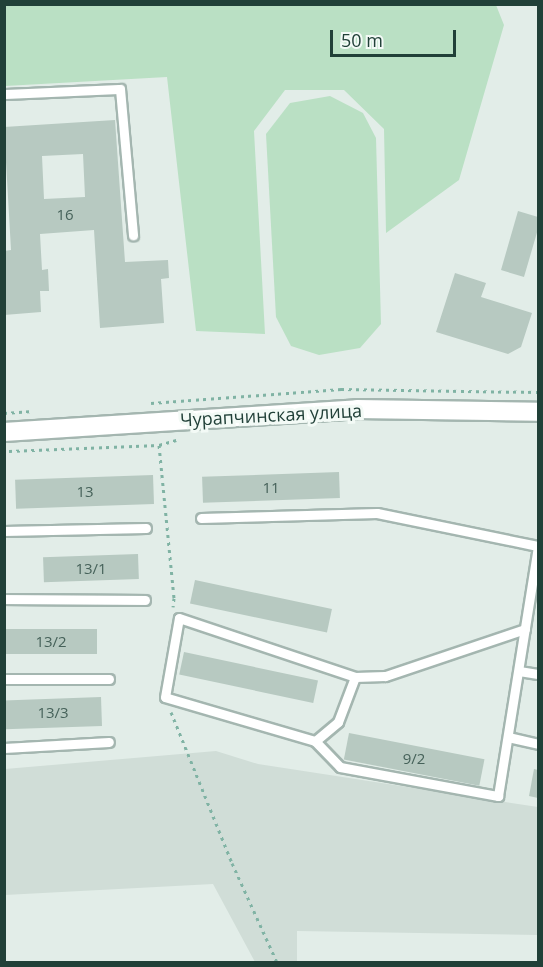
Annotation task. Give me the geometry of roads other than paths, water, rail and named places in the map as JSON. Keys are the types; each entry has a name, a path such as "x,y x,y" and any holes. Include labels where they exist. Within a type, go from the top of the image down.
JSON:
{"street":[{"name":"Чурапчинская улица","path":"4,432 357,409 538,412"}],"lane":[{"path":"4,94 120,89 133,235"},
{"path":"201,518 377,513 538,547 534,598 525,629 498,796 340,767 315,741 165,697 179,618 355,677 385,676 525,629"},
{"path":"4,531 146,528"},
{"path":"4,599 145,600"},
{"path":"519,671 538,674"},
{"path":"315,741 338,722 355,677"},
{"path":"4,679 109,679"},
{"path":"508,737 538,744"},
{"path":"4,748 109,742"}]}
